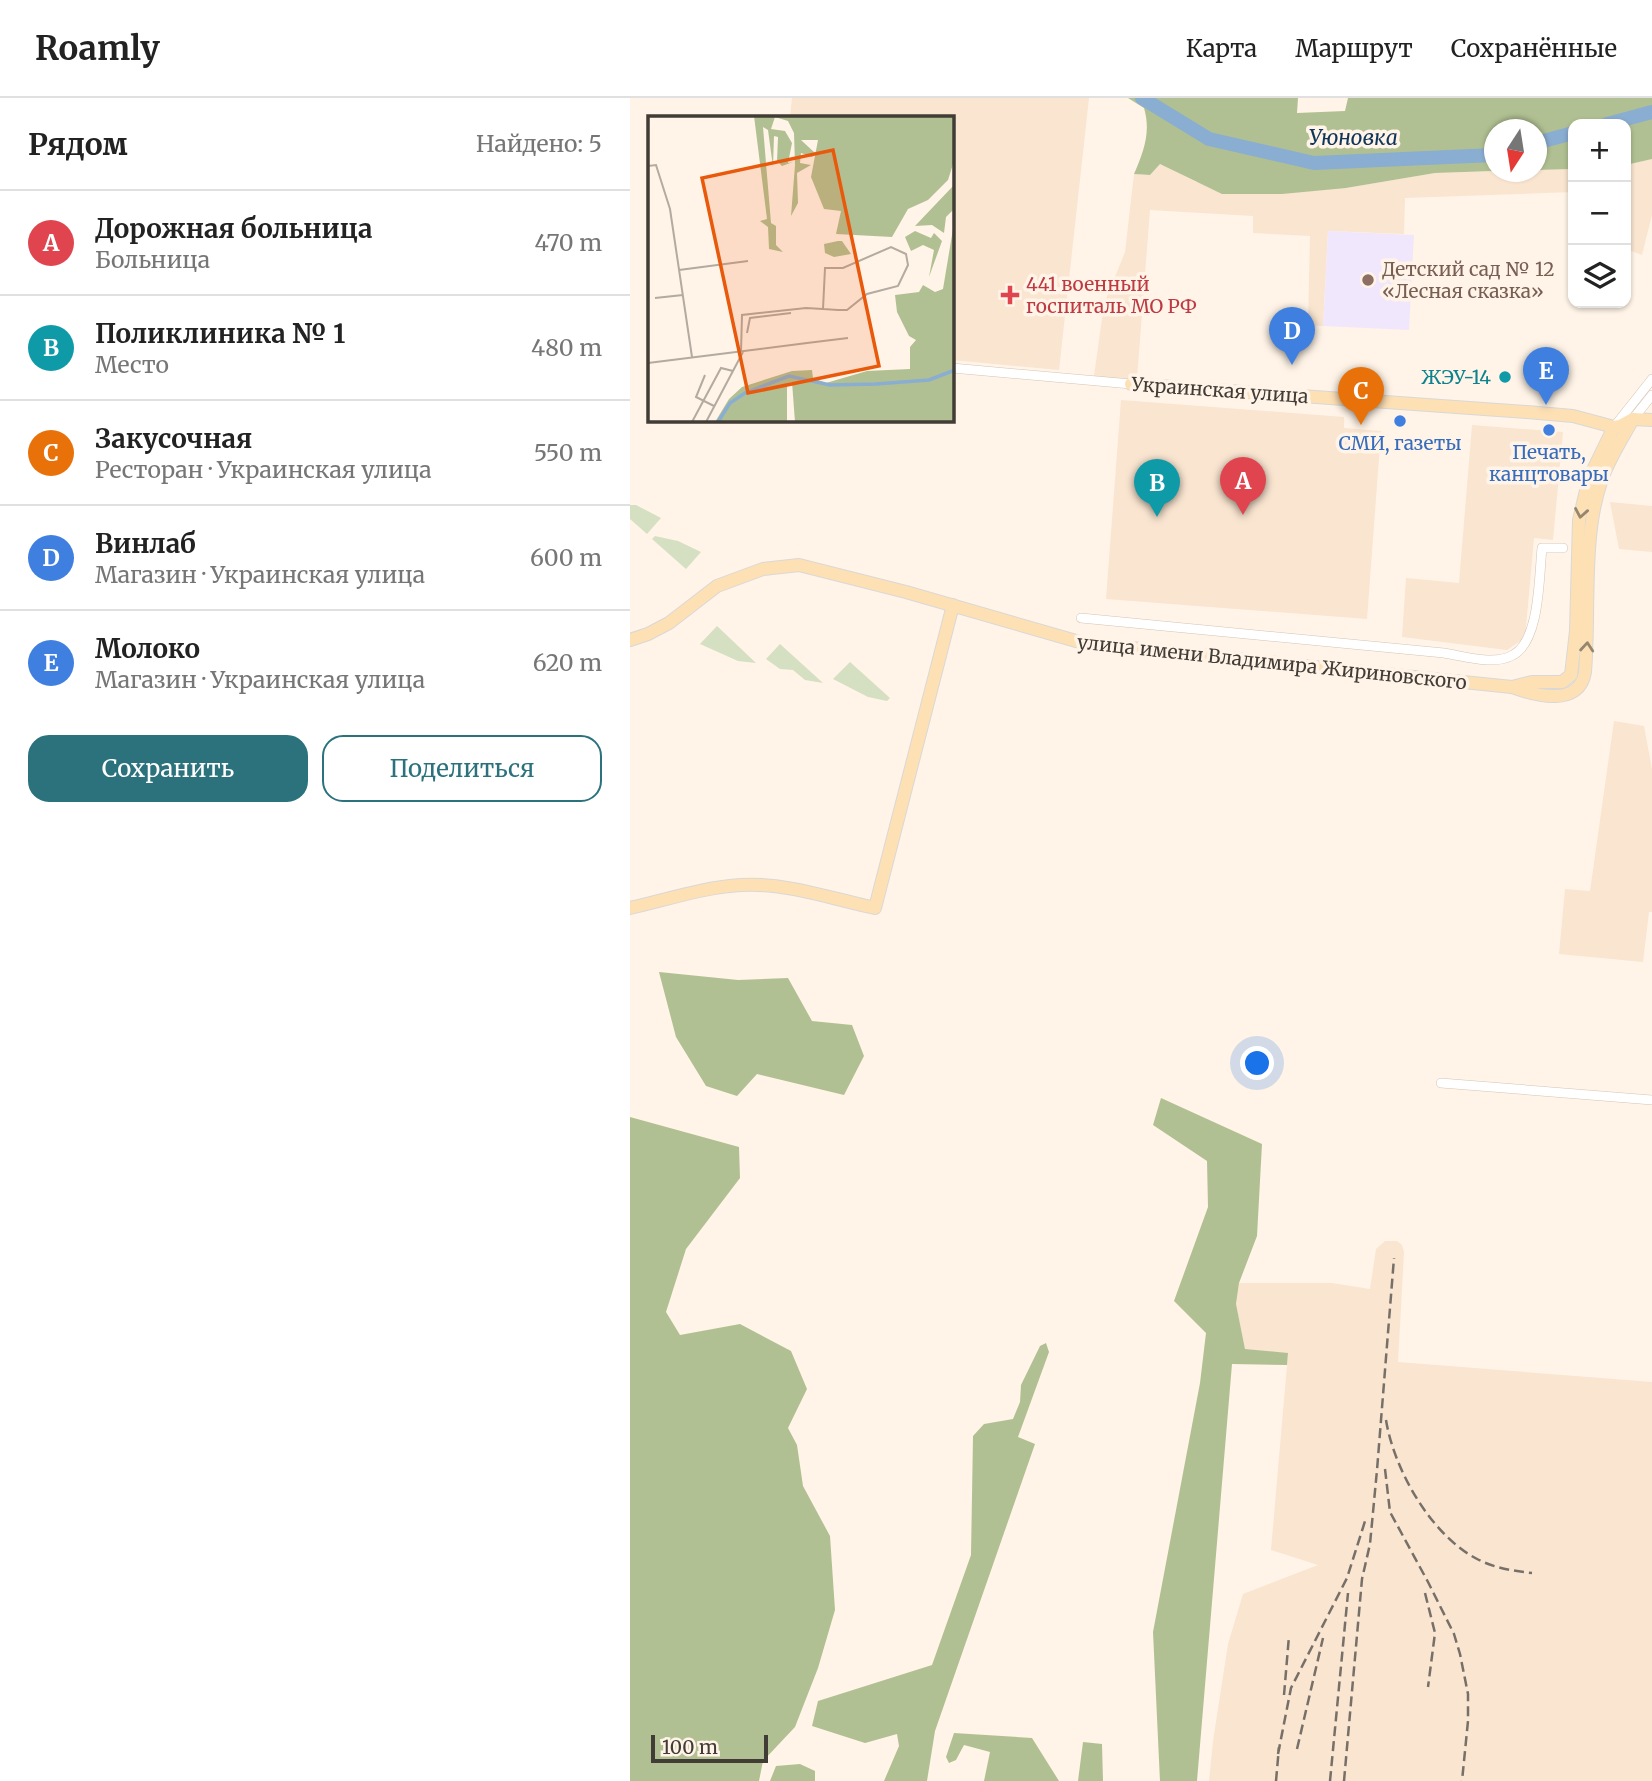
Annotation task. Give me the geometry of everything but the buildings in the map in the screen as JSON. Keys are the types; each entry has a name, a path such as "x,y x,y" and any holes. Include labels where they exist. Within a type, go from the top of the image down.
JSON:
{"main road":[{"name":"Украинская улица","path":"1131,384 1573,416 1614,427"},
{"path":"1614,427 1633,419 1652,420"},
{"name":"улица имени Владимира Жириновского","path":"630,640 668,623 717,586 763,569 799,565 953,605 1083,643 1512,687 1531,694 1572,694 1583,682 1588,634 1591,519 1601,480 1633,419"},
{"name":"улица имени Владимира Жириновского","path":"1512,687 1532,682 1562,682 1571,675 1576,631 1579,520 1589,478 1614,427"},
{"path":"630,908 717,888 768,885 875,908 953,605"}],"street":[{"name":"Украинская улица","path":"954,368 1131,384"},
{"path":"1614,427 1652,379"},
{"path":"1633,419 1652,395"},
{"path":"1555,415 1597,427 1602,432 1602,442 1592,463 1589,478"},
{"path":"1081,618 1489,660 1513,656 1530,636 1542,548 1563,548"},
{"path":"1441,1083 1652,1100"}],"shaded area":[{"name":"441 военный госпиталь МО РФ","path":"792,98 1089,98 1059,370 954,360 954,116 790,116"},
{"path":"1652,159 1652,215 1642,255 1631,251 1631,164"},
{"path":"1160,163 1196,182 1346,188 1435,173 1484,172 1484,182 1547,182 1547,170 1568,169 1568,192 1405,198 1404,234 1328,231 1323,326 1308,325 1310,236 1253,233 1253,216 1150,210 1137,378 1126,380 1094,376 1104,304 1125,252 1134,174 1150,175"},
{"name":"Детский сад № 12 «Лесная сказка»","path":"1328,231 1414,235 1409,330 1323,326"},
{"path":"1121,400 1344,417 1344,428 1381,431 1367,619 1106,599"},
{"path":"1472,425 1563,432 1553,540 1534,538 1525,638 1507,650 1402,637 1406,578 1459,583"},
{"path":"1610,502 1652,506 1652,552 1619,549"},
{"path":"1614,721 1644,726 1652,769 1652,912 1649,912 1643,962 1559,954 1565,889 1590,891"},
{"path":"1385,1241 1397,1241 1404,1252 1398,1362 1652,1382 1652,1781 1209,1781 1228,1644 1243,1594 1318,1565 1271,1550 1288,1354 1245,1349 1236,1305 1239,1283 1332,1283 1370,1289 1376,1249"}],"green space":[{"path":"1128,98 1298,98 1297,113 1345,111 1348,98 1652,98 1652,159 1631,164 1631,119 1568,119 1568,169 1547,170 1547,119 1484,119 1484,171 1435,173 1346,188 1282,194 1222,194 1160,164 1150,175 1134,174 1147,133 1144,108"},
{"path":"630,505 636,505 661,518 647,534 630,519"},
{"path":"655,536 678,541 701,552 686,569 652,539"},
{"path":"717,626 756,663 738,661 700,644"},
{"path":"780,644 823,683 805,680 793,670 780,669 766,659"},
{"path":"850,662 890,698 887,701 868,697 833,679"},
{"path":"659,972 738,980 788,978 812,1021 852,1025 864,1056 844,1095 757,1074 737,1096 706,1086 676,1037"},
{"path":"1161,1098 1262,1144 1257,1236 1239,1283 1236,1304 1245,1349 1288,1353 1287,1365 1232,1364 1197,1781 1160,1781 1153,1632 1200,1383 1206,1333 1174,1301 1208,1207 1207,1161 1153,1125"},
{"path":"630,1117 739,1147 740,1178 686,1249 666,1312 680,1335 740,1324 791,1351 807,1389 788,1428 797,1445 803,1486 830,1536 835,1610 818,1668 795,1727 763,1761 759,1781 630,1781"},
{"path":"1046,1343 1049,1352 1018,1437 1035,1444 935,1731 927,1781 884,1781 899,1746 897,1734 865,1743 812,1726 818,1701 932,1665 971,1555 973,1436 984,1424 1013,1419 1020,1402 1021,1385 1040,1346"},
{"path":"954,1733 1032,1738 1059,1781 984,1781 990,1752 964,1745 956,1760 949,1763 946,1757"},
{"path":"1083,1742 1102,1744 1103,1781 1078,1781"},
{"path":"800,1764 815,1771 815,1781 770,1781 776,1766"}],"waterway":[{"name":"Уюновка","path":"1142,98 1209,139 1314,163 1484,155"},
{"name":"Уюновка","path":"1626,119 1652,112"},
{"name":"Уюновка","path":"1547,140 1568,134"}],"railway":[{"path":"1344,1781 1362,1579 1370,1544 1394,1258"},
{"path":"1386,1420 1397,1460 1407,1480 1431,1519 1446,1535 1485,1563 1532,1573"},
{"path":"1385,1469 1390,1512 1454,1634 1460,1654 1468,1694 1462,1781"},
{"path":"1278,1754 1291,1688 1347,1578 1366,1518"},
{"path":"1330,1781 1348,1593"},
{"path":"1425,1593 1435,1633 1428,1687"},
{"path":"1284,1695 1289,1636"},
{"path":"1297,1749 1323,1638"},
{"path":"1276,1781 1279,1747"}],"place":[{"name":"Детский сад № 12 «Лесная сказка»","path":"1368,280"},
{"name":"441 военный госпиталь МО РФ","path":"1010,295"},
{"name":"Винлаб","path":"1292,365"},
{"name":"ЖЭУ-14","path":"1505,377"},
{"name":"Молоко","path":"1546,405"},
{"name":"СМИ, газеты","path":"1400,421"},
{"name":"Закусочная","path":"1361,425"},
{"name":"Печать, канцтовары","path":"1549,430"},
{"name":"Дорожная больница","path":"1243,515"},
{"name":"Поликлиника № 1","path":"1157,517"}]}
